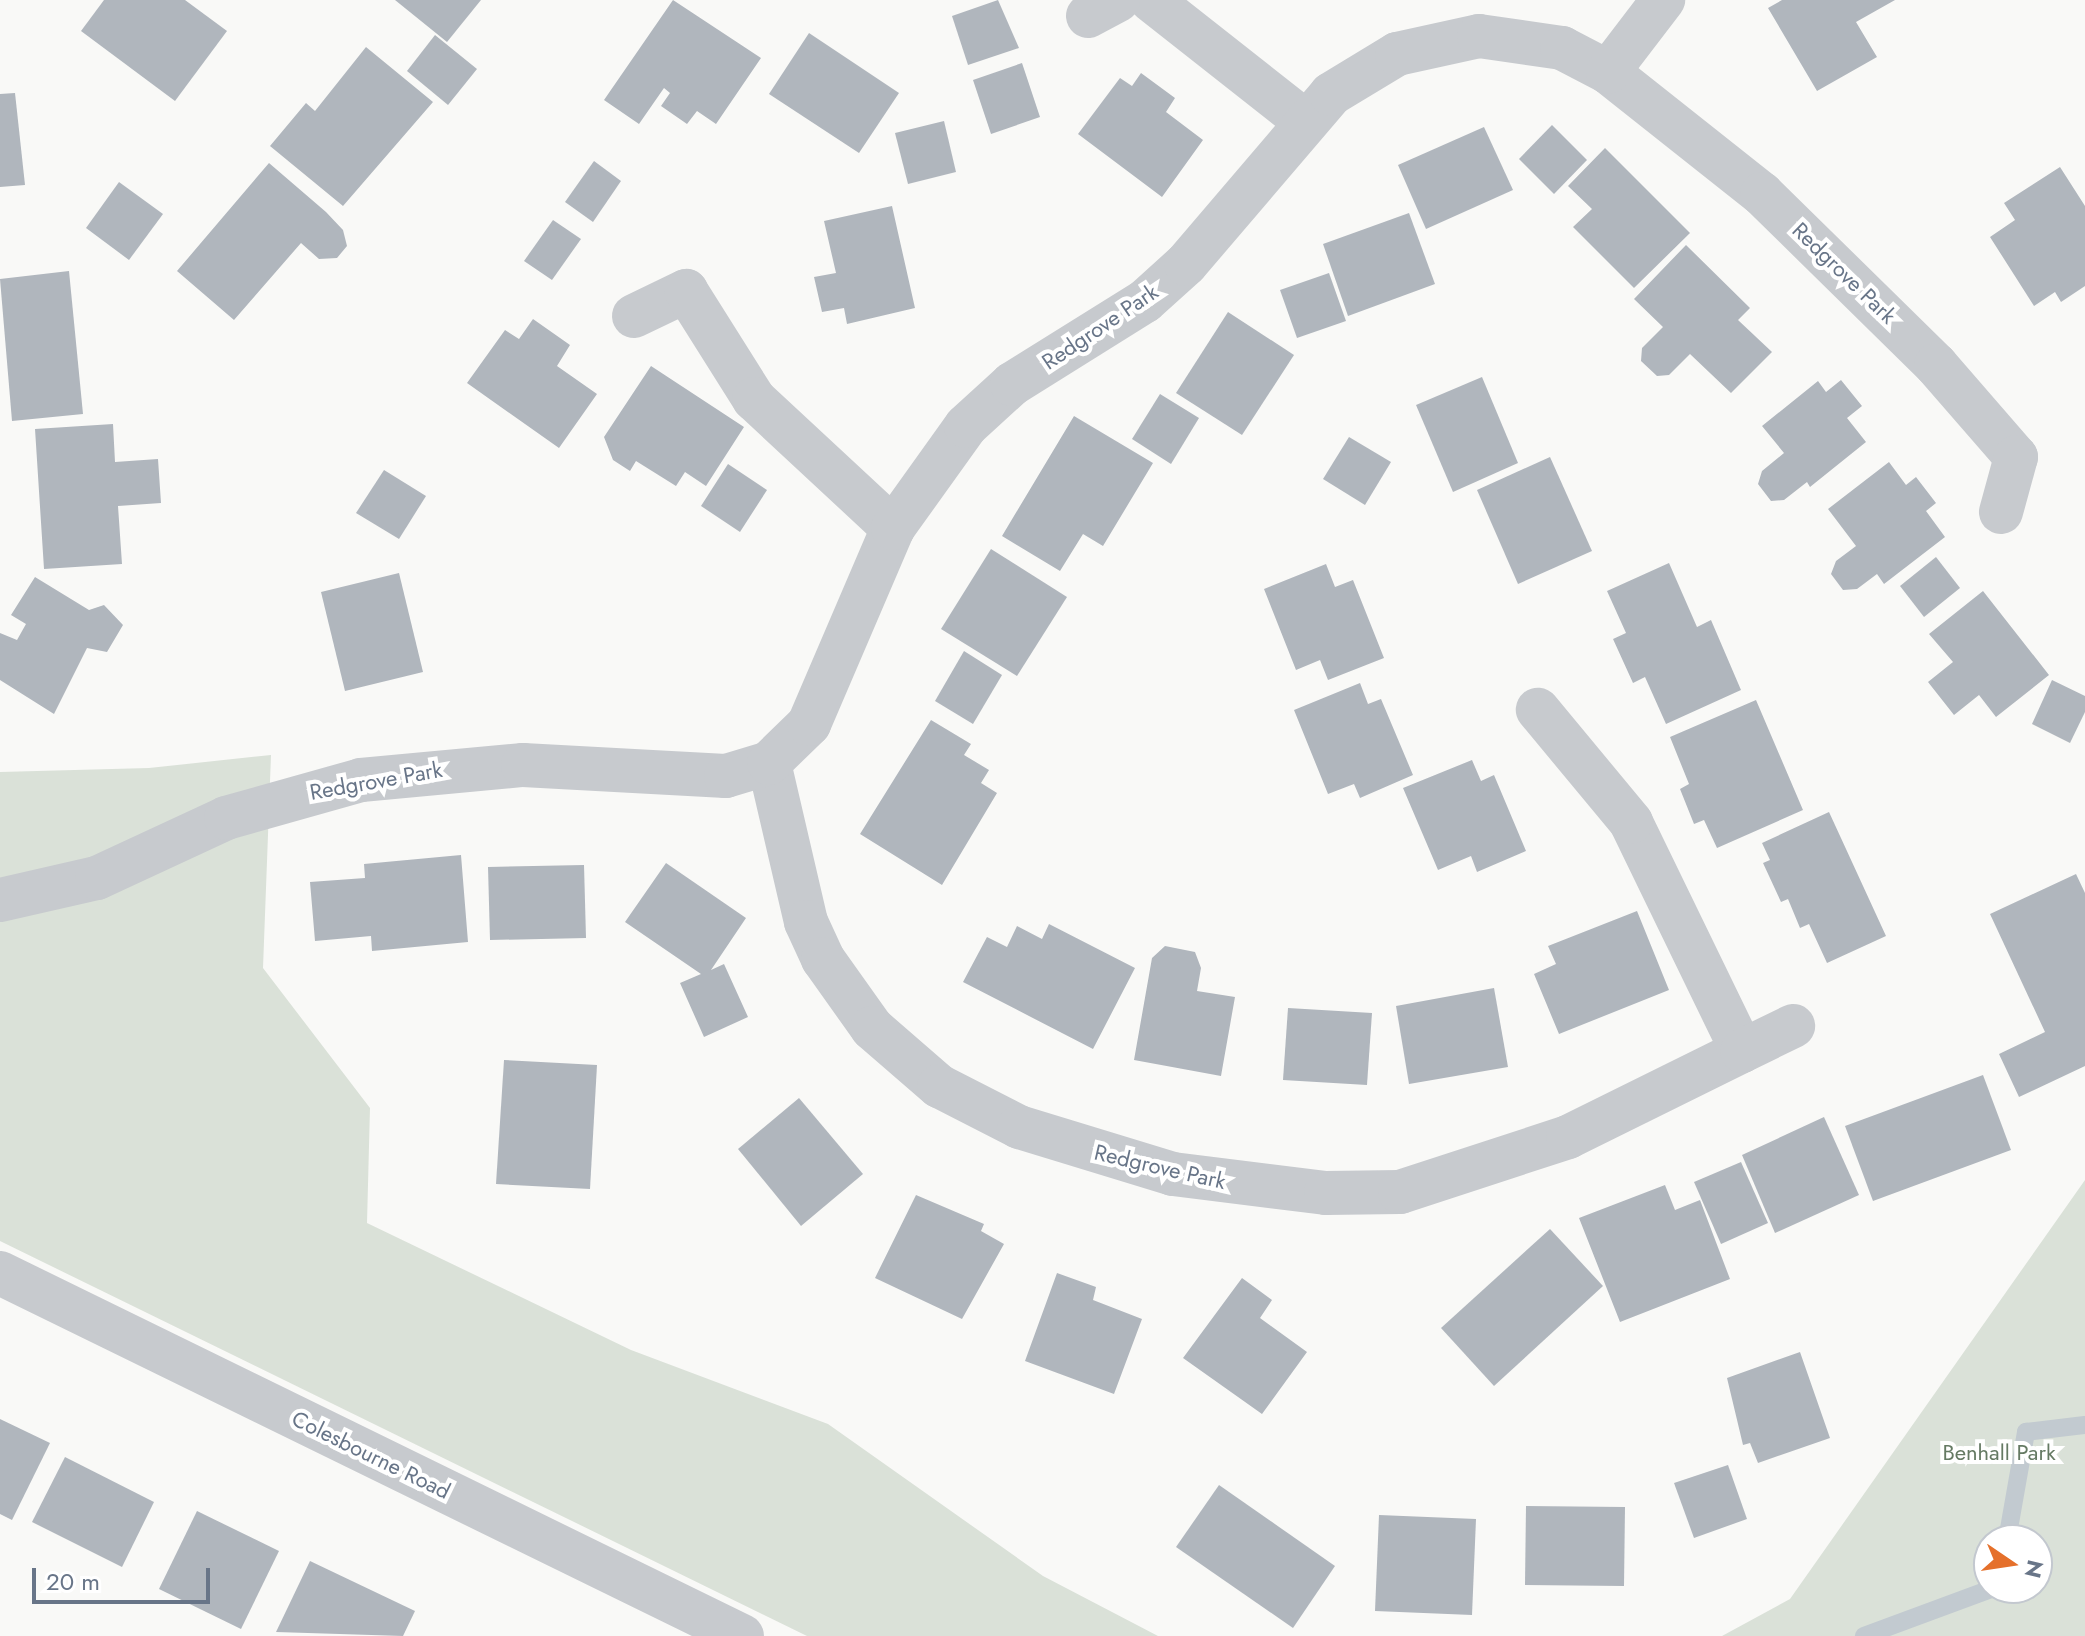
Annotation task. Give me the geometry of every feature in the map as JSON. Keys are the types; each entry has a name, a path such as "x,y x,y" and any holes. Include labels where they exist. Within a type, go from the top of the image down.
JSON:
{"street":[{"path":"1151,0 1305,121"},
{"path":"1608,72 1663,0"},
{"name":"Redgrove Park","path":"0,900 97,878 226,818 361,780 523,765 726,776 769,763 809,724 893,528 966,426 1012,384 1145,301 1186,264 1305,121 1363,71 1437,41 1522,39 1562,48 1608,72 1762,194 1936,365 2016,457 2001,512"},
{"path":"634,316 686,291 754,399 893,528"},
{"path":"1538,710 1631,822 1742,1051"},
{"name":"Redgrove Park","path":"769,763 806,922 837,981 872,1028 904,1059 977,1109 1095,1153 1253,1187 1400,1192 1568,1137 1793,1026"},
{"name":"Colesbourne Road","path":"0,1273 742,1636"}],"green space":[{"path":"271,755 263,968 370,1108 367,1223 631,1350 828,1424 1043,1576 1158,1636 807,1636 0,1241 0,772 149,768"},
{"name":"Benhall Park","path":"2085,1180 2085,1636 1722,1636 1790,1599"}],"building":[{"path":"104,0 185,0 227,31 175,101 81,31"},
{"path":"395,0 481,0 447,42"},
{"path":"673,0 761,58 716,124 697,111 687,124 661,106 670,93 664,88 639,124 604,100"},
{"path":"998,0 1019,48 968,65 952,16"},
{"path":"1782,0 1895,0 1856,22 1877,57 1817,91 1768,8"},
{"path":"809,33 899,93 859,153 769,94"},
{"path":"435,35 477,69 448,105 407,71"},
{"path":"366,47 433,102 343,206 270,146 306,103 315,111"},
{"path":"1022,63 1040,117 991,134 973,80"},
{"path":"1141,73 1175,98 1166,112 1203,140 1162,197 1078,134 1120,78 1132,86"},
{"path":"15,93 25,185 0,187 0,94"},
{"path":"944,121 956,172 908,184 895,133"},
{"path":"1552,125 1587,160 1554,194 1519,159"},
{"path":"1484,127 1513,190 1426,229 1398,165"},
{"path":"1605,148 1690,233 1634,288 1573,227 1592,209 1568,186"},
{"path":"594,161 621,181 593,222 565,202"},
{"path":"269,163 343,230 347,246 337,258 319,259 301,243 234,320 177,271"},
{"path":"2060,167 2085,206 2085,286 2061,302 2055,292 2034,306 1990,237 2015,220 2004,203"},
{"path":"119,182 163,214 129,260 86,228"},
{"path":"892,206 915,308 847,324 844,308 822,312 814,277 836,273 824,221"},
{"path":"1409,213 1435,284 1348,316 1323,244"},
{"path":"553,220 581,239 552,280 524,261"},
{"path":"1686,245 1750,308 1738,320 1772,352 1731,393 1690,354 1669,375 1657,376 1641,361 1642,348 1663,327 1634,299"},
{"path":"69,271 83,414 12,421 0,279"},
{"path":"1329,273 1346,321 1297,338 1280,290"},
{"path":"1228,312 1294,355 1242,435 1176,393"},
{"path":"533,319 570,345 557,366 597,394 559,448 467,383 505,330 519,339"},
{"path":"651,366 744,427 706,486 685,472 676,486 636,461 630,471 613,460 604,437"},
{"path":"1482,377 1518,463 1453,492 1416,405"},
{"path":"1841,380 1862,406 1847,418 1866,442 1810,487 1807,482 1784,500 1771,501 1758,484 1762,471 1784,453 1762,426 1818,381 1826,392"},
{"path":"1160,394 1199,418 1171,464 1132,439"},
{"path":"1074,416 1153,463 1103,546 1083,534 1060,571 1002,536"},
{"path":"113,424 115,462 158,459 161,503 118,506 122,564 44,569 35,429"},
{"path":"1349,437 1391,462 1365,505 1323,479"},
{"path":"1550,457 1592,551 1518,584 1477,490"},
{"path":"1889,462 1906,485 1916,477 1936,503 1926,511 1945,537 1884,584 1877,574 1857,589 1843,590 1831,574 1836,561 1856,546 1828,509"},
{"path":"728,464 767,490 740,532 701,506"},
{"path":"384,470 426,496 399,539 356,513"},
{"path":"991,549 1067,597 1017,676 941,629"},
{"path":"1936,557 1960,588 1924,617 1900,586"},
{"path":"1669,563 1697,627 1711,620 1741,690 1666,724 1645,677 1633,683 1613,639 1626,633 1607,591"},
{"path":"1326,564 1335,587 1353,580 1384,658 1328,680 1320,660 1296,670 1264,589"},
{"path":"399,573 423,672 345,691 321,592"},
{"path":"35,577 89,610 104,605 123,625 107,652 87,648 54,714 0,680 0,633 17,640 26,624 11,615"},
{"path":"1983,591 2049,675 1996,717 1979,695 1954,715 1928,682 1953,662 1929,634"},
{"path":"964,651 1002,675 973,724 935,701"},
{"path":"2052,680 2085,696 2085,712 2070,743 2032,724"},
{"path":"1360,683 1368,704 1381,699 1413,775 1360,798 1354,784 1328,794 1294,710"},
{"path":"1756,700 1803,810 1717,848 1704,820 1694,824 1680,789 1689,784 1670,737"},
{"path":"931,720 971,744 964,755 989,770 981,783 997,793 942,885 860,834"},
{"path":"1472,760 1481,781 1494,775 1526,851 1477,872 1471,856 1438,870 1403,788"},
{"path":"1829,812 1886,936 1827,963 1809,924 1800,928 1788,899 1781,902 1763,863 1770,860 1762,843"},
{"path":"461,855 468,942 372,951 371,936 315,941 310,882 365,878 364,864"},
{"path":"666,863 746,918 711,970 724,964 748,1017 704,1037 680,983 701,974 625,922"},
{"path":"584,865 586,938 490,940 488,867"},
{"path":"2076,874 2085,893 2085,1066 2019,1097 1999,1054 2045,1032 1990,914"},
{"path":"1637,911 1669,990 1559,1034 1534,974 1556,964 1548,946"},
{"path":"1049,924 1135,968 1093,1049 963,982 987,937 1007,947 1017,926 1042,939"},
{"path":"1165,946 1195,952 1201,968 1197,991 1235,997 1221,1076 1134,1060 1152,958"},
{"path":"1494,988 1508,1067 1409,1084 1396,1006"},
{"path":"1288,1008 1372,1013 1367,1085 1283,1080"},
{"path":"504,1060 597,1065 590,1189 496,1184"},
{"path":"1983,1075 2011,1150 1873,1201 1845,1126"},
{"path":"799,1098 863,1174 801,1226 738,1149"},
{"path":"1824,1117 1859,1195 1775,1233 1742,1155"},
{"path":"1741,1162 1768,1223 1721,1244 1694,1182"},
{"path":"1665,1185 1675,1210 1700,1200 1730,1279 1620,1322 1579,1218"},
{"path":"916,1195 984,1224 981,1231 1004,1244 962,1319 875,1278"},
{"path":"1550,1229 1603,1286 1494,1386 1441,1328"},
{"path":"1057,1273 1096,1287 1093,1300 1142,1319 1114,1394 1025,1361"},
{"path":"1242,1278 1272,1300 1260,1318 1307,1352 1262,1414 1183,1358"},
{"path":"1800,1352 1830,1438 1758,1463 1750,1443 1743,1445 1727,1378"},
{"path":"0,1419 50,1443 12,1520 0,1514"},
{"path":"65,1457 154,1502 122,1567 32,1522"},
{"path":"1728,1465 1747,1519 1694,1538 1674,1483"},
{"path":"1219,1485 1335,1566 1293,1628 1176,1547"},
{"path":"1526,1506 1625,1507 1624,1586 1525,1585"},
{"path":"197,1511 279,1551 241,1629 159,1589"},
{"path":"1379,1515 1476,1519 1472,1615 1375,1611"},
{"path":"310,1561 415,1611 403,1636 276,1632"}],"waterway":[{"path":"2010,1524 2026,1432 2085,1425"},
{"path":"1864,1636 1973,1596"}]}
